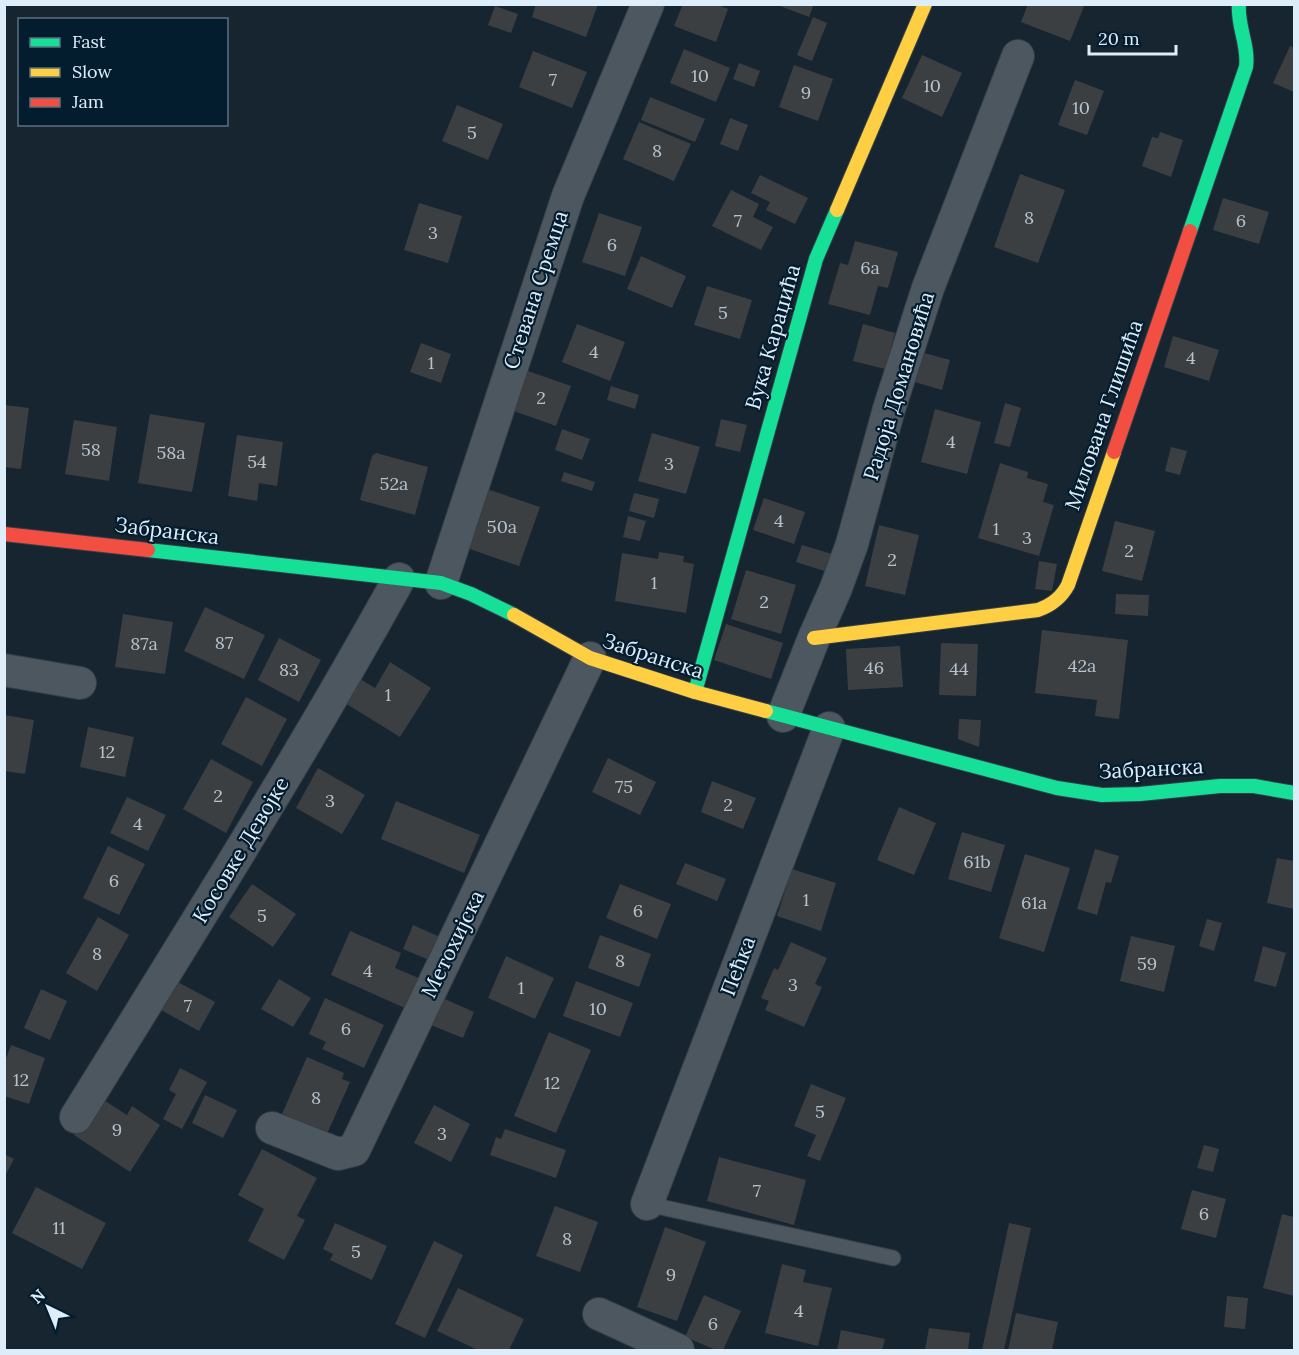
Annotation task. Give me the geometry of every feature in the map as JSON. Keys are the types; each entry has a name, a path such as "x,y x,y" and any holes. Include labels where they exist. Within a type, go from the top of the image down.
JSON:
{"street":[{"name":"Стевана Сремца","path":"441,583 568,196 648,4"},
{"name":"Вука Караџића","path":"695,692 816,259 925,4"},
{"name":"Милована Глишића","path":"814,638 1038,610 1053,605 1062,596 1074,567 1246,67 1248,50 1237,14 1239,4"},
{"name":"Радоја Домановића","path":"783,716 852,544 889,409 928,288 1018,56"},
{"name":"Забранска","path":"4,534 441,583 510,612 590,658 695,692 1057,788 1102,795 1140,794 1220,786 1243,786 1294,793"},
{"name":"Косовке Девојке","path":"76,1117 243,848 346,674 399,579"},
{"name":"Метохијска","path":"272,1128 338,1154 354,1150 590,658"},
{"path":"4,670 80,683"},
{"name":"Пећка","path":"647,1204 829,728"},
{"path":"599,1314 678,1350"}],"lane":[{"path":"647,1204 893,1258"}],"building":[{"path":"536,4 598,4 586,37 532,17"},
{"path":"683,4 716,4 728,9 716,42 674,26"},
{"path":"775,4 814,4 809,17"},
{"path":"1028,4 1085,4 1070,41 1021,22"},
{"path":"495,6 518,14 511,33 488,25"},
{"path":"813,17 827,23 812,61 797,55"},
{"path":"1290,46 1294,48 1294,92 1273,83"},
{"path":"684,49 730,68 716,102 670,83"},
{"path":"533,51 587,72 572,108 519,87"},
{"path":"922,55 962,73 942,117 902,98"},
{"path":"739,63 760,71 754,87 733,79"},
{"path":"794,65 833,79 818,121 779,107"},
{"path":"1075,80 1104,91 1087,135 1058,125"},
{"path":"650,97 705,119 695,142 641,120"},
{"path":"457,105 503,124 488,160 442,141"},
{"path":"730,118 748,125 738,151 720,144"},
{"path":"639,122 691,144 674,181 623,159"},
{"path":"1160,132 1183,140 1171,177 1142,166 1152,137 1158,138"},
{"path":"1020,174 1065,190 1038,263 994,247"},
{"path":"760,175 808,198 795,224 766,210 770,202 751,193"},
{"path":"731,190 759,204 753,217 773,227 761,250 712,226"},
{"path":"1223,198 1269,212 1259,244 1213,230"},
{"path":"419,203 462,216 448,263 404,250"},
{"path":"599,213 642,227 625,276 582,262"},
{"path":"855,241 898,252 888,288 878,286 870,315 828,304 840,263 848,265"},
{"path":"641,256 686,276 672,308 627,289"},
{"path":"707,286 752,300 740,339 694,325"},
{"path":"577,324 625,342 610,381 562,362"},
{"path":"863,324 895,333 885,369 853,361"},
{"path":"1173,336 1219,350 1209,381 1164,367"},
{"path":"421,343 451,354 441,383 410,372"},
{"path":"917,351 950,360 942,390 908,380"},
{"path":"525,370 571,386 556,426 511,410"},
{"path":"611,386 639,395 635,409 607,400"},
{"path":"1005,403 1021,408 1010,447 994,443"},
{"path":"4,405 29,408 21,469 4,467"},
{"path":"935,409 981,422 967,474 921,462"},
{"path":"150,414 205,423 192,492 138,483"},
{"path":"721,419 747,425 740,452 715,446"},
{"path":"74,420 117,427 109,481 65,474"},
{"path":"562,429 590,439 582,460 555,450"},
{"path":"652,433 700,447 686,494 638,481"},
{"path":"237,435 283,442 277,486 259,483 257,501 228,496"},
{"path":"1171,447 1187,451 1180,475 1165,471"},
{"path":"376,453 428,467 415,515 360,500 372,456"},
{"path":"1000,463 1028,472 1027,478 1048,484 1043,502 1054,505 1039,556 978,538"},
{"path":"564,472 595,482 592,491 561,481"},
{"path":"484,488 540,507 519,566 464,547"},
{"path":"634,493 659,499 654,518 629,511"},
{"path":"764,498 805,512 794,544 753,530"},
{"path":"628,516 646,521 640,541 623,537"},
{"path":"1115,521 1155,531 1142,581 1102,571"},
{"path":"879,525 919,535 905,595 865,586"},
{"path":"802,545 832,554 827,572 796,562"},
{"path":"659,552 684,556 683,562 694,564 686,613 615,601 622,553 658,559"},
{"path":"1039,561 1057,564 1052,591 1035,589"},
{"path":"746,570 796,585 781,634 731,619"},
{"path":"1116,594 1149,595 1148,616 1115,614"},
{"path":"205,607 265,635 244,679 184,651"},
{"path":"123,614 173,622 165,674 115,667"},
{"path":"726,624 783,643 771,679 714,660"},
{"path":"1042,630 1128,640 1119,719 1095,716 1097,700 1035,693"},
{"path":"279,638 321,660 299,702 258,680"},
{"path":"941,643 978,644 976,696 939,695"},
{"path":"900,646 903,687 848,690 846,649"},
{"path":"390,662 431,688 400,737 345,703 360,679 375,688"},
{"path":"246,697 287,719 262,766 221,744"},
{"path":"4,715 34,720 25,774 4,771"},
{"path":"959,719 981,720 979,747 958,739"},
{"path":"88,727 134,737 125,777 80,767"},
{"path":"608,758 656,782 640,815 592,792"},
{"path":"211,759 253,782 226,833 183,809"},
{"path":"318,768 365,795 342,834 296,808"},
{"path":"712,781 756,798 743,829 701,812"},
{"path":"127,797 166,815 148,851 110,833"},
{"path":"396,801 480,835 464,873 381,839"},
{"path":"899,807 936,823 914,875 877,860"},
{"path":"962,832 1005,845 991,892 948,879"},
{"path":"108,846 145,864 119,915 83,898"},
{"path":"1095,849 1119,856 1111,883 1106,882 1097,915 1077,909"},
{"path":"1025,854 1070,868 1044,952 999,938"},
{"path":"1277,858 1294,861 1294,909 1267,903"},
{"path":"685,863 726,879 717,901 676,884"},
{"path":"792,869 836,883 821,931 777,916"},
{"path":"252,884 296,914 273,947 229,917"},
{"path":"620,884 671,904 657,939 606,918"},
{"path":"98,917 129,935 97,991 66,973"},
{"path":"1207,919 1222,923 1214,951 1199,946"},
{"path":"413,925 440,937 429,960 403,949"},
{"path":"350,931 401,953 395,968 421,979 407,1009 331,975"},
{"path":"600,935 651,954 639,987 588,968"},
{"path":"1131,936 1175,946 1164,992 1120,981"},
{"path":"791,942 827,958 815,984 822,987 804,1027 765,1010 769,1001 761,998 774,968 778,970"},
{"path":"1263,946 1286,953 1276,987 1254,981"},
{"path":"506,956 554,978 535,1019 488,998"},
{"path":"279,979 311,998 293,1027 261,1009"},
{"path":"176,981 215,1002 199,1031 161,1010"},
{"path":"576,981 633,1003 620,1037 563,1016"},
{"path":"41,989 67,1001 50,1040 24,1028"},
{"path":"438,996 474,1012 463,1038 426,1023"},
{"path":"325,998 384,1025 364,1068 322,1049 326,1042 309,1034"},
{"path":"549,1032 591,1050 556,1133 514,1116"},
{"path":"11,1045 45,1058 29,1104 4,1096 4,1064"},
{"path":"307,1057 344,1073 342,1079 350,1082 327,1134 282,1114"},
{"path":"180,1068 207,1082 182,1129 163,1119 176,1094 169,1090"},
{"path":"811,1084 846,1098 820,1161 807,1156 816,1135 794,1126"},
{"path":"205,1095 237,1110 223,1138 192,1123"},
{"path":"99,1097 127,1115 132,1106 160,1125 130,1172 74,1135"},
{"path":"434,1105 470,1124 451,1162 414,1143"},
{"path":"505,1129 566,1150 556,1178 490,1155 496,1137 501,1139"},
{"path":"1204,1145 1219,1149 1213,1172 1197,1168"},
{"path":"262,1149 317,1178 297,1216 305,1220 284,1260 248,1241 264,1209 238,1195"},
{"path":"4,1154 14,1159 4,1178"},
{"path":"719,1157 806,1180 794,1225 707,1201"},
{"path":"36,1187 106,1223 82,1269 12,1233"},
{"path":"1192,1190 1226,1199 1216,1238 1181,1229"},
{"path":"555,1206 598,1222 580,1272 536,1256"},
{"path":"1282,1214 1294,1217 1294,1296 1263,1288"},
{"path":"335,1223 387,1246 372,1280 330,1260 333,1254 323,1249"},
{"path":"1009,1223 1031,1228 1004,1350 982,1350"},
{"path":"665,1227 706,1242 677,1321 637,1307"},
{"path":"434,1241 463,1255 425,1338 395,1324"},
{"path":"782,1264 806,1270 803,1282 832,1288 818,1346 765,1333"},
{"path":"458,1288 524,1319 509,1350 478,1350 437,1331"},
{"path":"704,1295 741,1311 723,1350 716,1350 685,1337"},
{"path":"1227,1296 1248,1298 1245,1329 1224,1327"},
{"path":"1016,1313 1058,1322 1052,1350 1008,1350"},
{"path":"929,1328 970,1333 968,1350 925,1350"},
{"path":"841,1330 885,1339 882,1350 837,1350"}],"traffic: fast":[{"path":"1190,231 1246,67 1239,4"},
{"path":"695,692 816,259 837,210"},
{"path":"148,550 441,583 471,594 514,615"},
{"path":"766,711 1057,788 1102,795 1140,794 1220,786 1254,786 1294,793"}],"traffic: slow":[{"path":"837,210 925,4"},
{"path":"814,638 1038,610 1052,603 1068,585 1114,452"},
{"path":"514,615 590,658 695,692 766,711"}],"traffic: jam":[{"path":"1114,452 1190,231"},
{"path":"4,534 148,550"}]}
